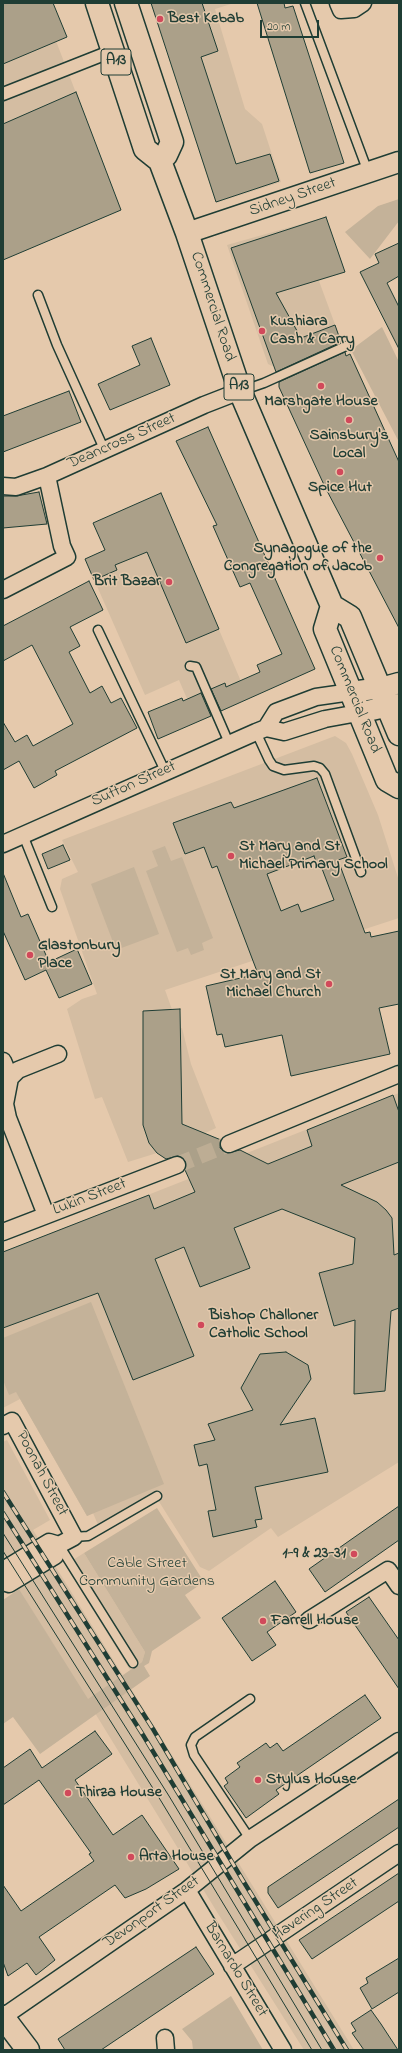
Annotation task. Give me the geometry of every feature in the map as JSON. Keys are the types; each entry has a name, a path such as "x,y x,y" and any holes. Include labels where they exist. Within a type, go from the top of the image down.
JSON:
{"main road":[{"name":"Commercial Road","path":"97,3 145,149 160,162 187,232 240,391 332,606 350,617 392,696 399,734"},
{"name":"A13","path":"126,3 172,142 166,155 160,162"},
{"name":"Commercial Road","path":"332,606 325,629 358,713 387,780 399,787"},
{"path":"3,2017 28,2050"}],"street":[{"path":"339,7 354,9 363,3"},
{"path":"3,94 112,51"},
{"name":"Sidney Street","path":"187,232 399,162"},
{"name":"Deancross Street","path":"3,486 16,488 47,476 204,405 240,391"},
{"path":"3,590 68,557 62,546 47,476"},
{"path":"261,730 276,712 316,698 351,692 392,696"},
{"path":"261,730 284,732 325,719 358,713 392,696"},
{"name":"Sutton Street","path":"3,844 165,771 261,730"},
{"path":"10,1078 18,1070 58,1054"},
{"path":"3,1061 10,1078 5,1104 5,1119 46,1215"},
{"path":"229,1144 399,1074"},
{"name":"Lukin Street","path":"3,1232 177,1165"},
{"name":"Poonah Street","path":"3,1426 12,1421 74,1537"},
{"path":"3,1582 8,1584 55,1556 59,1545 74,1537"},
{"path":"3,1570 49,1542 59,1545"},
{"path":"309,1620 388,1570 399,1586"},
{"name":"Devonport Street","path":"3,2017 187,1890 250,1839 399,1741"},
{"name":"Havering Street","path":"232,1966 399,1853"},
{"name":"Barnardo Street","path":"187,1890 283,2050"}],"lane":[{"path":"305,3 368,172"},
{"path":"38,295 57,345 105,451"},
{"path":"240,391 267,382 346,346"},
{"path":"98,630 165,771"},
{"path":"190,666 196,667 229,743"},
{"path":"261,730 269,760 273,766 284,770 314,766 320,768 325,774 361,872"},
{"path":"23,835 52,907"},
{"path":"74,1537 88,1536 157,1496"},
{"path":"59,1545 133,1663"},
{"path":"250,1699 195,1737 191,1745 194,1755 250,1839"}],"shaded area":[{"path":"3,3 56,41 121,210 3,260"},
{"path":"151,3 234,3 215,9 245,109 262,124 281,182 216,203"},
{"path":"326,217 345,272 319,281 340,338 272,366 268,364 227,245"},
{"path":"161,493 248,698 197,722 179,680 145,695 85,559 105,550"},
{"name":"Bishop Challoner Catholic School","path":"335,736 346,743 352,754 378,815 399,881 399,918 270,960 258,959 165,990 179,1029 182,1028 191,1064 216,1128 205,1133 247,1153 399,1093 399,1462 278,1537 271,1528 209,1571 200,1567 158,1500 102,1534 93,1513 87,1516 20,1399 3,1408 3,1252 196,1176 157,1153 128,1162 102,1097 95,1099 67,1009 82,999 97,994 60,889 62,879 78,872 62,840"},
{"path":"7,1440 50,1520 33,1530 354,2050 304,2050 217,1912 3,1563 3,1442"},
{"path":"84,1553 145,1652 142,1662 130,1670 65,1565"}],"green space":[{"path":"399,199 399,221 370,259 345,232 378,206"},
{"path":"382,327 399,362 399,442 351,350"},
{"path":"165,846 171,861 182,857 213,938 202,943 204,950 191,955 188,948 177,952 146,871 158,866 152,851"},
{"path":"134,867 159,934 116,950 91,884"},
{"path":"91,1302 164,1484 87,1516 16,1392 9,1395 3,1380 3,1338"},
{"name":"Cable Street Community Gardens","path":"157,1508 204,1582 185,1595 201,1618 152,1651 149,1663 144,1666 150,1676 40,1754 13,1717 3,1724 3,1600 19,1589 88,1699 142,1662 145,1652 84,1553"},
{"path":"231,1996 263,2050 193,2050 192,2041 182,2029"}],"building":[{"path":"3,3 53,3 67,37 3,64"},
{"path":"151,3 202,3 218,51 201,57 236,164 270,154 279,181 216,202"},
{"path":"257,3 284,3 285,8 293,6 344,163 310,173"},
{"path":"76,92 121,210 3,260 3,124"},
{"path":"326,217 345,272 276,293 301,338 335,325 341,342 276,372 231,248"},
{"path":"399,243 399,276 387,283 399,307 399,349 360,272 379,263 375,254"},
{"path":"151,338 170,385 110,410 98,384 140,365 132,346"},
{"path":"345,352 346,356 350,354 399,462 399,628 325,487 279,387 279,382"},
{"path":"69,391 81,422 3,452 3,416"},
{"path":"208,427 315,669 221,711 211,689 225,683 226,687 260,672 257,665 282,654 250,583 240,587 213,526 217,525 176,441"},
{"path":"39,492 47,524 3,528 3,496 16,496"},
{"path":"161,493 219,629 186,643 147,552 115,565 117,570 94,580 85,559 105,550 93,523"},
{"path":"89,581 103,610 70,627 80,646 69,652 90,693 102,686 111,703 121,698 137,728 55,771 57,775 34,788 19,761 3,770 3,722 15,742 27,735 33,746 73,724 32,645 3,661 3,626"},
{"path":"201,693 211,716 158,739 148,712 182,698 183,701"},
{"path":"317,778 347,857 338,860 365,933 370,932 371,937 399,931 399,1004 379,1008 390,1054 291,1076 282,1035 225,1047 222,1034 217,1035 206,986 258,974 217,866 212,868 204,847 185,854 173,823 231,802 234,808","holes":["314,856 318,867 321,866 334,900 301,912 298,904 281,911 267,874"]},
{"path":"63,845 70,860 48,869 42,854"},
{"name":"Glastonbury Place","path":"3,873 21,917 28,914 49,962 77,949 92,984 59,998 46,970 25,980 3,931"},
{"path":"180,1009 182,1124 221,1140 220,1148 227,1153 240,1150 268,1164 312,1146 307,1130 393,1095 399,1112 399,1162 341,1185 377,1202 392,1218 394,1255 399,1253 399,1308 391,1311 385,1391 354,1394 355,1320 334,1326 319,1273 353,1264 355,1238 282,1209 234,1228 250,1268 200,1287 184,1247 155,1259 194,1356 133,1380 98,1293 3,1328 3,1252 149,1195 154,1209 195,1192 185,1170 186,1162 183,1158 178,1156 166,1159 157,1153 149,1143 143,1125 143,1011"},
{"path":"286,1352 308,1365 311,1379 280,1425 315,1418 328,1472 255,1487 262,1519 255,1520 257,1527 213,1537 208,1511 216,1510 207,1464 199,1466 194,1445 215,1440 208,1424 253,1410 241,1388 260,1354"},
{"name":"1-9 & 23-31","path":"399,1506 399,1540 325,1592 309,1569"},
{"name":"Farrell House","path":"275,1581 296,1612 267,1632 276,1645 252,1661 222,1618"},
{"path":"369,1597 399,1640 399,1689 346,1612"},
{"path":"365,1695 381,1718 276,1790 279,1794 246,1818 224,1786 228,1783 225,1778 240,1767 237,1763 266,1743 270,1748 277,1743 283,1751"},
{"path":"95,1731 112,1754 75,1780 113,1835 142,1815 179,1869 146,1889 125,1898 115,1885 39,1937 55,1960 36,1975 27,1963 8,1976 3,1962 3,1885 21,1911 94,1861 89,1854 91,1853 39,1780 3,1805 3,1768 30,1749 42,1768"},
{"path":"399,1799 399,1827 278,1908 268,1893 268,1887"},
{"path":"399,1873 399,1901 312,1959 299,1940"},
{"path":"196,1947 214,1974 101,2050 65,2050 58,2039"},
{"path":"399,1958 399,1992 372,2009 360,1988 368,1983 366,1978"},
{"path":"371,2010 398,2050 364,2050 352,2033 356,2031 351,2023"}],"tunnel":[{"path":"177,1165 229,1144"}],"tram line":[{"path":"3,1533 169,1796 322,2050"},
{"path":"3,1551 161,1801 312,2050"}],"railway":[{"path":"3,1492 153,1729 242,1879 347,2050"},
{"path":"3,1513 143,1735 334,2050"}],"place":[{"name":"Best Kebab","path":"160,19"},
{"name":"Kushiara Cash & Carry","path":"262,331"},
{"name":"Marshgate House","path":"321,386"},
{"name":"Sainsbury's Local","path":"349,420"},
{"name":"Spice Hut","path":"340,472"},
{"name":"Synagogue of the Congregation of Jacob","path":"380,558"},
{"name":"Brit Bazar","path":"169,582"},
{"name":"St Mary and St Michael Primary School","path":"231,856"},
{"name":"Glastonbury Place","path":"30,955"},
{"name":"St Mary and St Michael Church","path":"329,984"},
{"name":"Bishop Challoner Catholic School","path":"201,1325"},
{"name":"1-9 & 23-31","path":"354,1554"},
{"name":"Farrell House","path":"263,1621"},
{"name":"Stylus House","path":"258,1780"},
{"name":"Thirza House","path":"68,1793"},
{"name":"Arta House","path":"131,1857"}]}
